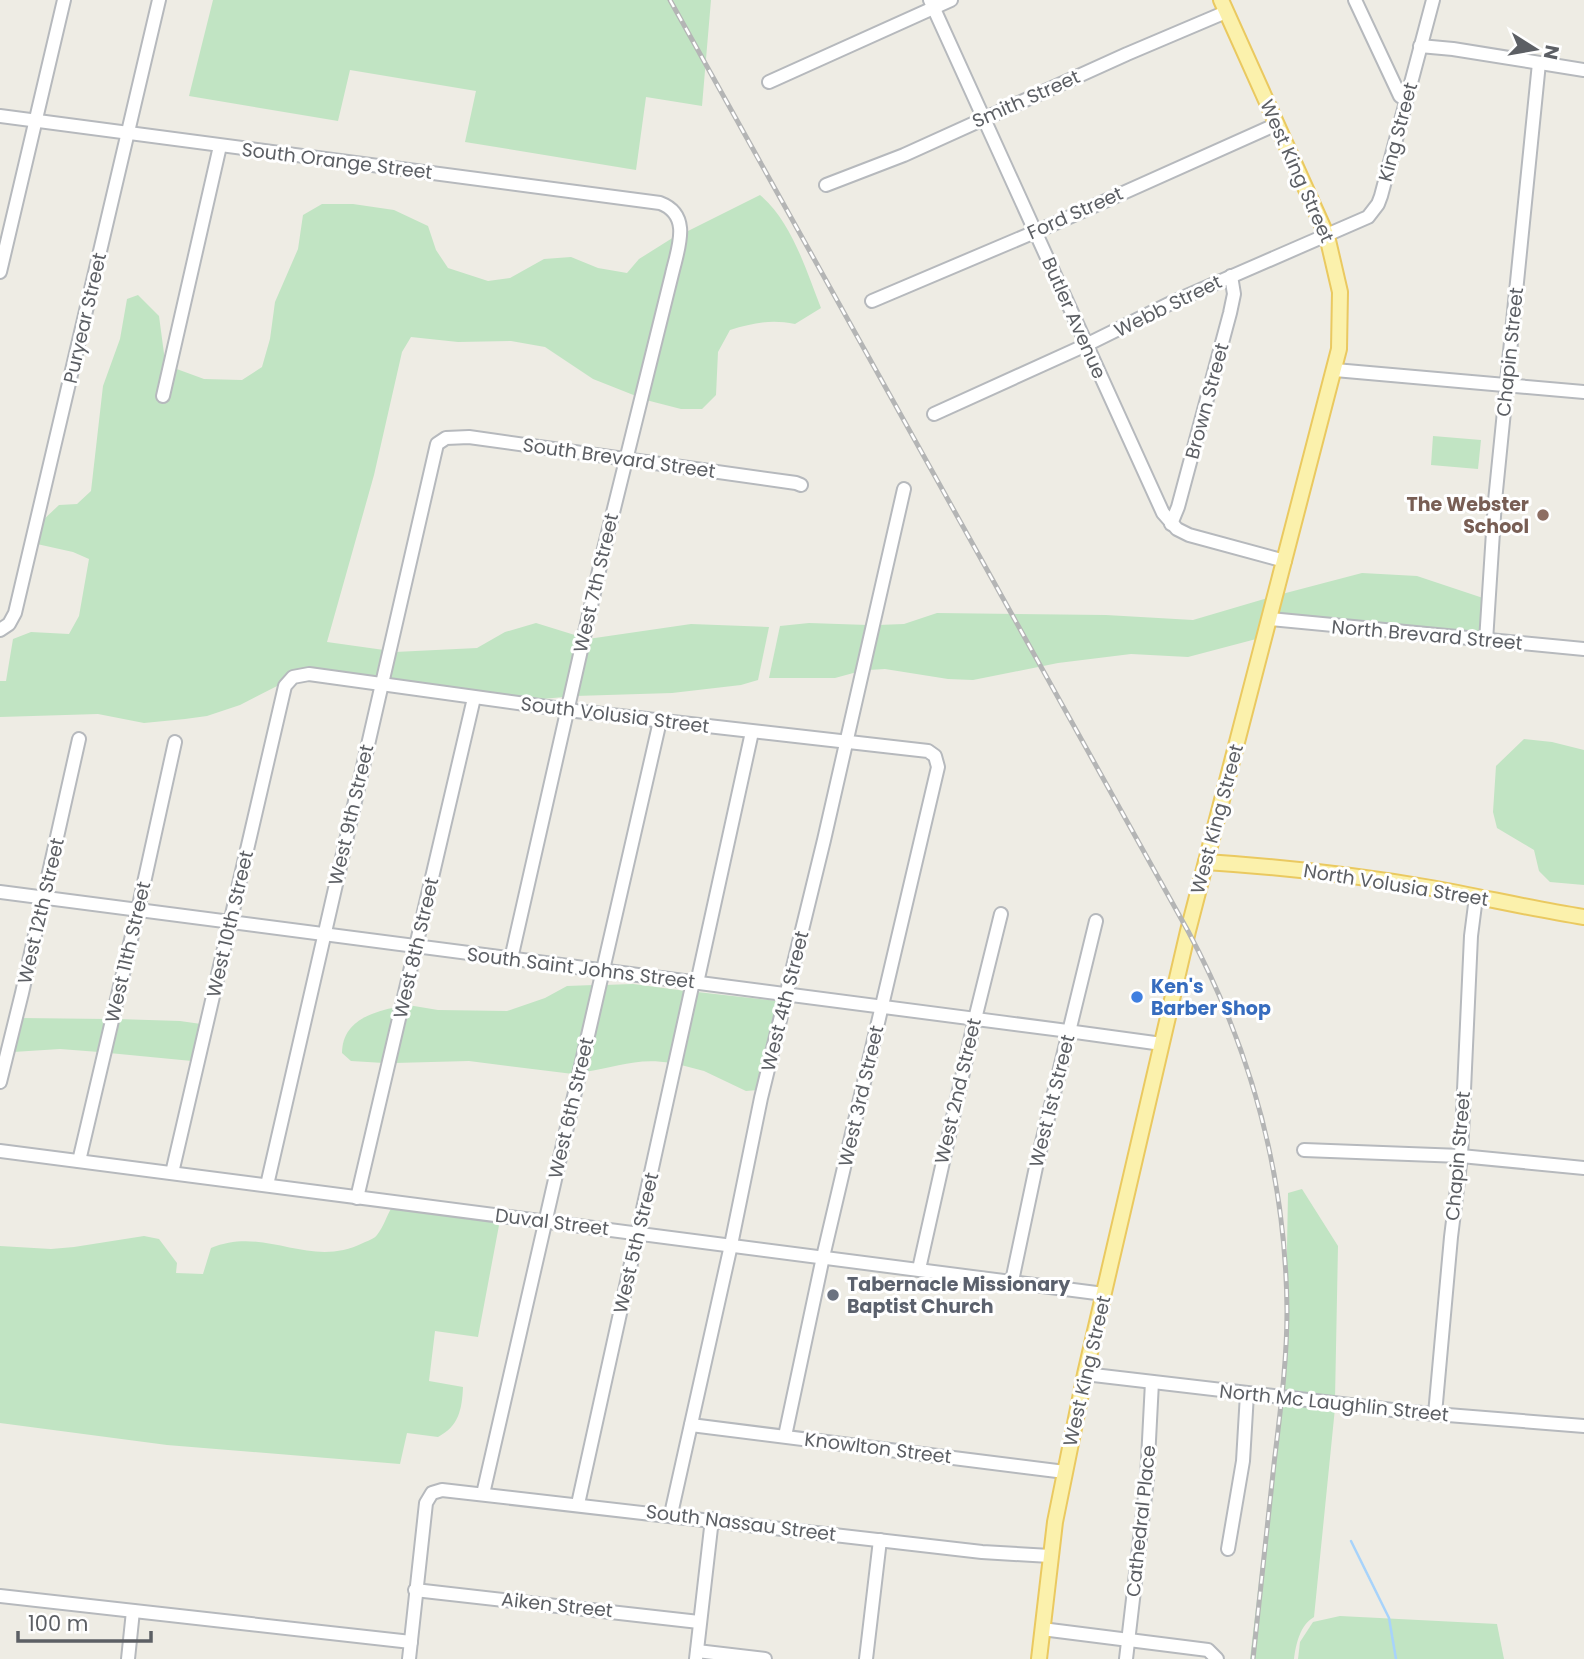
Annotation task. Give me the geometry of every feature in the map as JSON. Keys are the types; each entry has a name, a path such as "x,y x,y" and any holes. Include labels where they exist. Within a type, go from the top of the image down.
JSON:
{"main road":[{"name":"West King Street","path":"1039,1659 1050,1556 1085,1374 1188,931 1339,349 1341,304 1337,270 1327,236 1224,6"},
{"name":"North Volusia Street","path":"1206,862 1302,869 1430,888 1584,916"}],"street":[{"path":"0,272 64,0"},
{"name":"Puryear Street","path":"0,630 9,624 15,613 159,0"},
{"path":"769,82 932,4 951,0"},
{"path":"1355,0 1400,96 1406,100"},
{"name":"King Street","path":"1327,236 1361,222 1378,204 1433,0"},
{"name":"Butler Avenue","path":"932,4 1163,513 1171,524"},
{"name":"Smith Street","path":"826,186 904,155 1224,6"},
{"path":"1420,46 1584,70"},
{"name":"Chapin Street","path":"1486,641 1494,501 1539,63"},
{"name":"South Orange Street","path":"0,116 660,203 673,210"},
{"name":"Ford Street","path":"873,301 1277,124"},
{"path":"163,396 220,146"},
{"name":"West 7th Street","path":"511,959 566,709 679,240 680,221 673,210"},
{"name":"Webb Street","path":"934,414 1231,276 1327,236"},
{"name":"Brown Street","path":"1171,524 1178,507 1230,313 1234,294 1231,276"},
{"path":"1335,370 1584,392"},
{"name":"South Brevard Street","path":"438,444 446,438 469,437 801,485"},
{"name":"West 9th Street","path":"267,1185 438,444"},
{"name":"West 4th Street","path":"671,1514 761,1098 904,489"},
{"path":"1171,524 1189,535 1285,561"},
{"name":"North Brevard Street","path":"1270,619 1584,649"},
{"name":"South Volusia Street","path":"293,677 309,674 474,698 928,751 935,756"},
{"name":"West 10th Street","path":"172,1173 285,686 293,677"},
{"name":"West 8th Street","path":"357,1198 474,698"},
{"name":"West 6th Street","path":"484,1494 660,721"},
{"name":"West 5th Street","path":"578,1504 752,732"},
{"name":"West 12th Street","path":"0,1082 79,739"},
{"name":"West 11th Street","path":"79,1161 175,742"},
{"name":"West 3rd Street","path":"785,1436 823,1257 938,767 935,756"},
{"name":"South Saint Johns Street","path":"0,892 882,1005 1162,1044"},
{"name":"Chapin Street","path":"1435,1414 1461,1156 1471,936 1476,897"},
{"name":"West 2nd Street","path":"919,1269 1001,914"},
{"name":"West 1st Street","path":"1012,1281 1036,1167 1096,921"},
{"path":"1304,1150 1461,1156 1584,1168"},
{"name":"Duval Street","path":"0,1151 1104,1294"},
{"name":"North Mc Laughlin Street","path":"1085,1374 1435,1414 1584,1426"},
{"name":"Cathedral Place","path":"1126,1659 1147,1479 1152,1382"},
{"path":"1228,1549 1242,1461 1247,1394"},
{"name":"Knowlton Street","path":"691,1425 1065,1472"},
{"name":"South Nassau Street","path":"415,1590 426,1503 432,1493 442,1490 671,1514 982,1552 1050,1556"},
{"path":"712,1519 697,1655 765,1659"},
{"path":"866,1659 880,1540"},
{"path":"409,1659 415,1590"},
{"name":"Aiken Street","path":"415,1590 699,1622"},
{"path":"0,1596 411,1642"},
{"path":"128,1659 134,1611"},
{"path":"1042,1629 1127,1639 1212,1654"}],"green space":[{"path":"213,0 711,0 702,106 646,97 636,170 465,142 476,91 350,70 338,121 189,96"},
{"path":"760,195 781,219 789,233 821,308 795,324 762,323 730,330 718,352 716,395 702,409 681,409 646,400 686,232"},
{"path":"322,204 353,204 394,210 428,226 436,250 448,268 488,281 510,278 544,259 571,257 598,268 627,273 639,259 674,237 636,396 593,379 545,347 511,341 458,342 411,337 402,352 374,475 327,642 384,650 378,680 293,670 281,684 240,705 207,716 185,719 144,723 98,714 0,717 0,681 6,681 13,639 31,632 69,634 79,616 89,559 73,552 37,544 42,521 59,505 77,504 91,491 103,386 120,339 127,299 138,295 159,316 165,361 157,399 167,401 174,368 204,379 242,380 262,367 270,339 275,302 298,249 303,215"},
{"path":"1433,436 1481,440 1478,469 1431,465"},
{"path":"1362,573 1417,576 1483,598 1481,636 1276,615 1282,594"},
{"path":"1271,597 1260,638 1188,657 1131,654 1058,663 973,680 948,679 885,669 868,670 878,625 904,624 937,613 1106,615 1193,620"},
{"path":"536,623 578,636 564,697 531,700 388,681 395,652 477,648 505,632"},
{"path":"809,623 868,625 857,672 835,678 769,678 780,626"},
{"path":"691,624 769,627 758,680 741,685 672,693 575,696 588,639"},
{"path":"1524,739 1584,750 1584,885 1550,882 1539,871 1534,850 1497,828 1493,812 1496,766"},
{"path":"633,984 686,991 671,1063 638,1062 584,1072 604,985"},
{"path":"594,985 573,1074 469,1061 394,1063 408,1005 438,1010 507,1011 545,998 567,986"},
{"path":"697,992 777,1001 758,1090 746,1091 704,1071 681,1065"},
{"path":"397,1007 384,1063 351,1061 342,1053 347,1033 360,1020"},
{"path":"21,1018 107,1019 99,1052 60,1049 13,1052"},
{"path":"117,1019 201,1024 192,1061 109,1053"},
{"path":"1302,1189 1338,1246 1335,1399 1281,1394 1285,1355 1288,1193"},
{"path":"392,1207 500,1220 478,1337 435,1331 429,1381 463,1387 458,1416 451,1428 438,1437 407,1433 400,1464 167,1445 0,1423 0,1246 51,1249 144,1236 159,1239 177,1263 176,1273 203,1274 211,1248 231,1242 269,1243 324,1252 343,1250 363,1243 376,1236"},
{"path":"1280,1403 1335,1408 1314,1617 1302,1630 1294,1659 1250,1659"},
{"path":"1340,1616 1497,1624 1504,1659 1298,1659 1300,1642 1313,1622"}],"waterway":[{"path":"1351,1541 1389,1618 1396,1659"}],"railway":[{"path":"670,0 1188,931 1230,1021 1247,1068 1272,1163 1285,1261 1287,1311 1283,1387 1253,1659"}],"place":[{"name":"The Webster School","path":"1543,515"},
{"name":"Ken's Barber Shop","path":"1137,997"},
{"name":"Tabernacle Missionary Baptist Church","path":"833,1295"}]}
